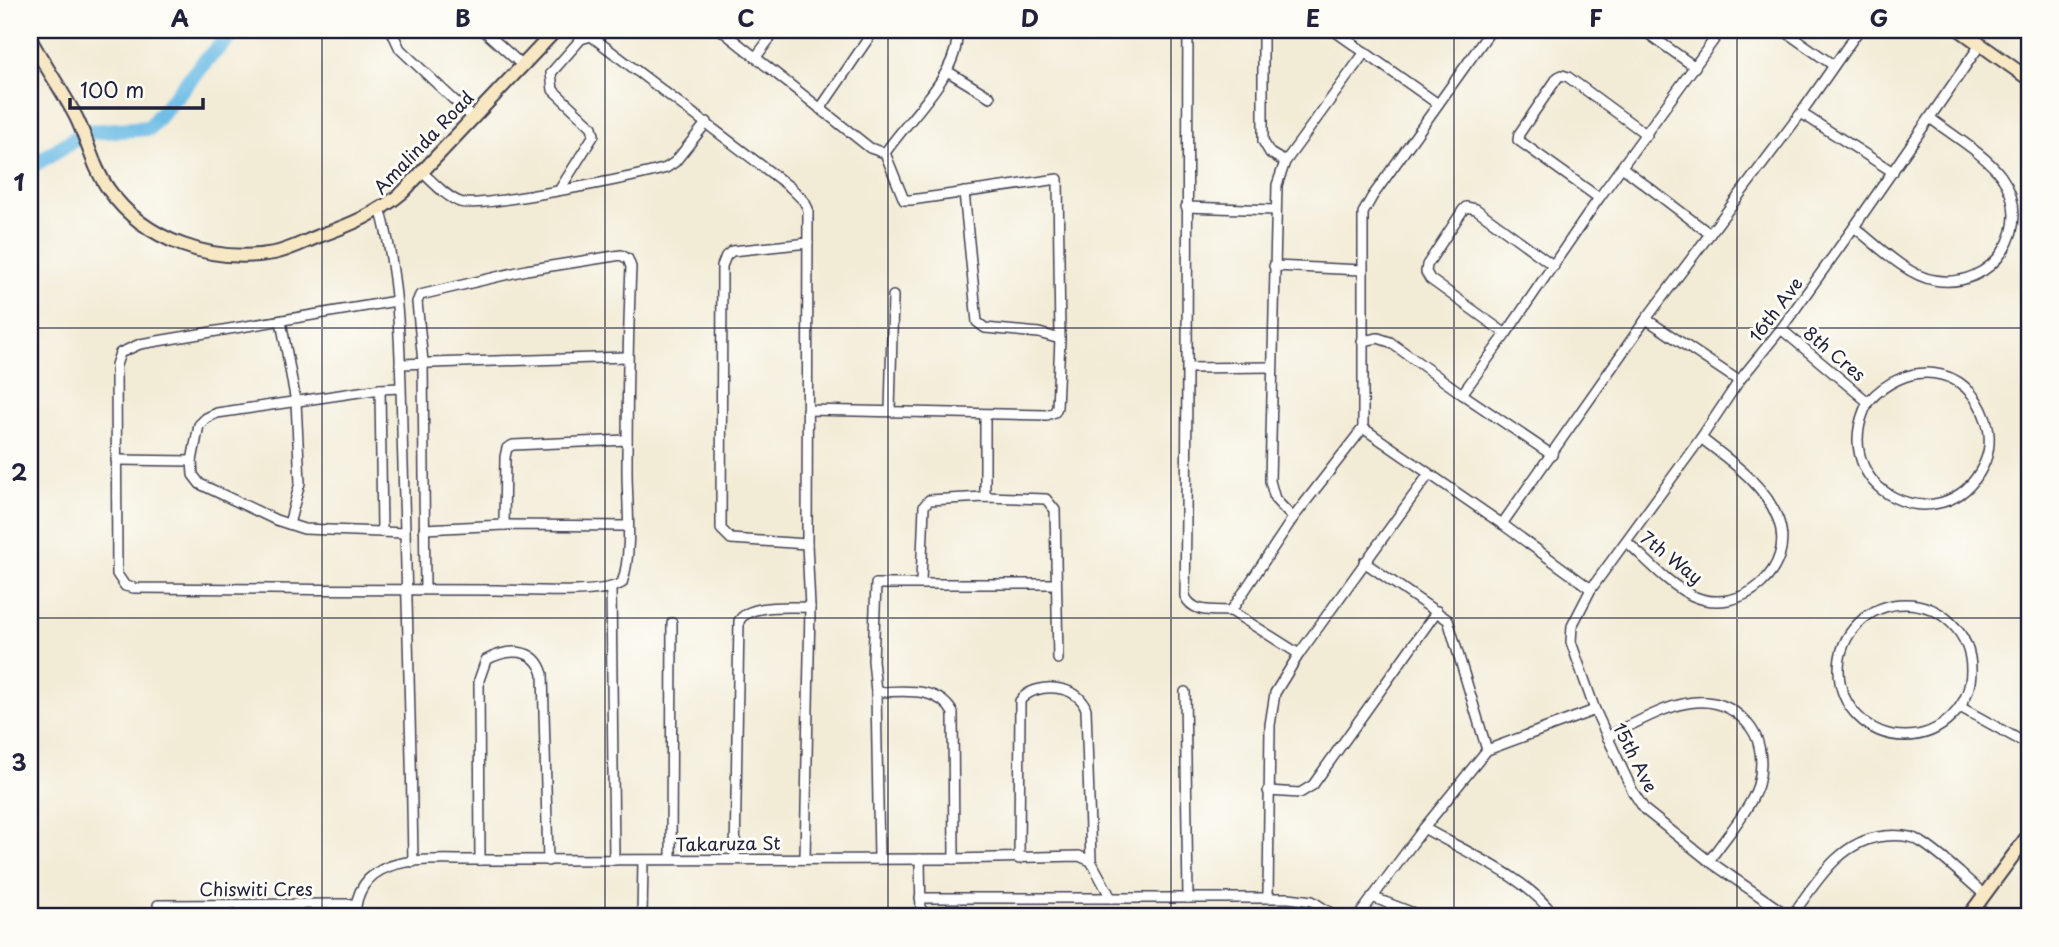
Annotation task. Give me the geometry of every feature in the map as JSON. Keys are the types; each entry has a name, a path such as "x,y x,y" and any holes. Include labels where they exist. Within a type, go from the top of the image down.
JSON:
{"street":[{"path":"391,30 400,49 472,117"},
{"path":"483,30 522,65"},
{"name":"Amalinda Road","path":"30,39 77,119 93,161 109,190 136,220 164,238 198,251 242,257 276,253 381,211 403,192 556,30"},
{"path":"721,30 870,149 885,153"},
{"path":"756,57 776,30"},
{"path":"820,109 874,30"},
{"path":"885,153 947,71 957,46 957,38 951,30"},
{"path":"1188,30 1185,596 1191,606 1199,609 1231,611 1299,654"},
{"path":"1263,30 1263,141 1270,153 1285,162"},
{"path":"1333,30 1438,104"},
{"path":"1231,611 1293,518 1363,428 1362,220 1367,205 1490,30"},
{"path":"1643,30 1695,67"},
{"path":"1462,394 1721,30"},
{"path":"1783,30 1833,65"},
{"path":"1503,524 1646,319 1801,113 1859,30"},
{"path":"1960,30 2029,79"},
{"path":"560,189 594,135 592,127 554,90 550,78 552,71 584,37 591,36 791,188 808,209 807,544 810,607 805,858"},
{"name":"16th Ave","path":"1591,589 1702,438 1739,381 1781,329 1980,46"},
{"path":"1293,518 1271,492 1277,186 1285,162 1365,52"},
{"path":"947,71 990,97"},
{"path":"1599,198 1518,140 1519,134 1559,77 1568,77 1647,135"},
{"path":"1801,113 1893,172"},
{"path":"1854,227 1913,273 1931,280 1949,282 1968,279 1984,271 1998,259 2009,244 2014,226 2014,207 2010,190 2000,174 1930,118"},
{"path":"422,172 453,199 471,205 666,169 675,162 706,122"},
{"path":"807,410 1047,415 1055,412 1057,407 1060,339 1058,179 904,200 885,153"},
{"path":"1622,167 1710,234"},
{"path":"964,192 977,322 985,328 1040,333 1060,339"},
{"path":"1186,206 1275,210"},
{"path":"1506,334 1430,279 1426,272 1427,265 1463,210 1466,207 1476,209 1554,266"},
{"path":"381,211 390,244 400,364 413,862"},
{"path":"807,544 731,539 721,529 722,267 726,256 732,251 808,243"},
{"path":"396,301 140,344 120,353 116,365 117,574 125,586 408,591 611,589 622,583 626,572 627,526 626,357 631,267 628,259 621,255 526,270 420,295 417,302 422,362 425,590"},
{"path":"1274,265 1363,270"},
{"path":"890,411 893,296"},
{"path":"1646,319 1739,381"},
{"path":"281,321 296,402 300,483 289,524"},
{"name":"8th Cres","path":"1781,329 1868,402"},
{"path":"1362,341 1378,338 1390,342 1552,455"},
{"path":"400,364 626,357"},
{"path":"1188,368 1272,367"},
{"name":"8th Cres","path":"1910,374 1945,376 1961,384 1978,402 1989,426 1990,443 1979,476 1967,489 1936,504 1910,503 1886,494 1863,468 1858,451 1860,417 1868,402 1887,384 1910,374"},
{"path":"400,388 218,413 206,418 199,425 192,461 193,475 200,484 289,524 304,529 405,533"},
{"path":"380,389 382,531"},
{"path":"985,415 985,496"},
{"path":"1363,428 1503,524 1591,589"},
{"name":"7th Way","path":"1627,542 1682,590 1696,597 1716,601 1732,599 1756,589 1769,576 1778,562 1781,549 1778,519 1769,501 1747,474 1702,438"},
{"path":"504,525 505,457 513,445 627,440"},
{"path":"116,460 192,461"},
{"path":"1268,898 1268,791 1273,701 1299,654 1429,474"},
{"path":"921,582 923,506 929,500 985,496 1046,499 1052,503 1055,510 1058,659"},
{"path":"424,529 504,525 627,526"},
{"path":"1364,562 1445,616 1451,627 1487,750"},
{"path":"878,859 876,692 873,660 876,584 1056,584"},
{"path":"611,589 614,860"},
{"name":"15th Ave","path":"1591,589 1574,620 1571,642 1595,710 1633,792 1646,810 1709,861 1790,917"},
{"path":"1892,605 1926,607 1942,615 1955,626 1965,641 1970,657 1968,691 1960,707 1941,724 1918,735 1900,736 1883,732 1868,724 1850,706 1839,682 1838,665 1842,648 1850,633 1861,620 1876,610 1892,605"},
{"path":"736,858 738,621 742,615 755,609 810,607"},
{"path":"1268,791 1300,793 1313,785 1437,611"},
{"path":"671,859 672,623"},
{"path":"480,860 480,671 486,660 496,654 521,652 534,656 543,674 548,861"},
{"path":"1018,859 1018,708 1024,694 1033,690 1072,691 1080,696 1086,709 1091,861 1111,898"},
{"path":"876,692 925,692 943,700 953,713 954,859"},
{"path":"1185,692 1188,898"},
{"path":"1607,737 1666,709 1689,702 1721,704 1742,717 1756,734 1760,750 1758,785 1751,800 1709,861"},
{"path":"1960,707 2029,745"},
{"path":"1358,917 1424,828 1487,750 1595,710"},
{"path":"1424,828 1521,883 1539,897 1555,917"},
{"path":"1968,917 2029,834"},
{"path":"1790,917 1840,854 1872,837 1907,836 1921,842 1984,894"},
{"name":"Takaruza St","path":"355,904 370,877 380,869 413,862 736,858 1018,859 1079,856 1091,861"},
{"path":"920,859 921,917"},
{"path":"642,917 643,861"},
{"path":"1372,897 1424,917"},
{"path":"920,898 1268,898 1311,901 1337,917"},
{"path":"355,904 355,917"},
{"name":"Chiswiti Cres","path":"158,905 355,904"}],"waterway":[{"path":"30,167 86,132 149,128 205,61 230,36 232,30"}]}
